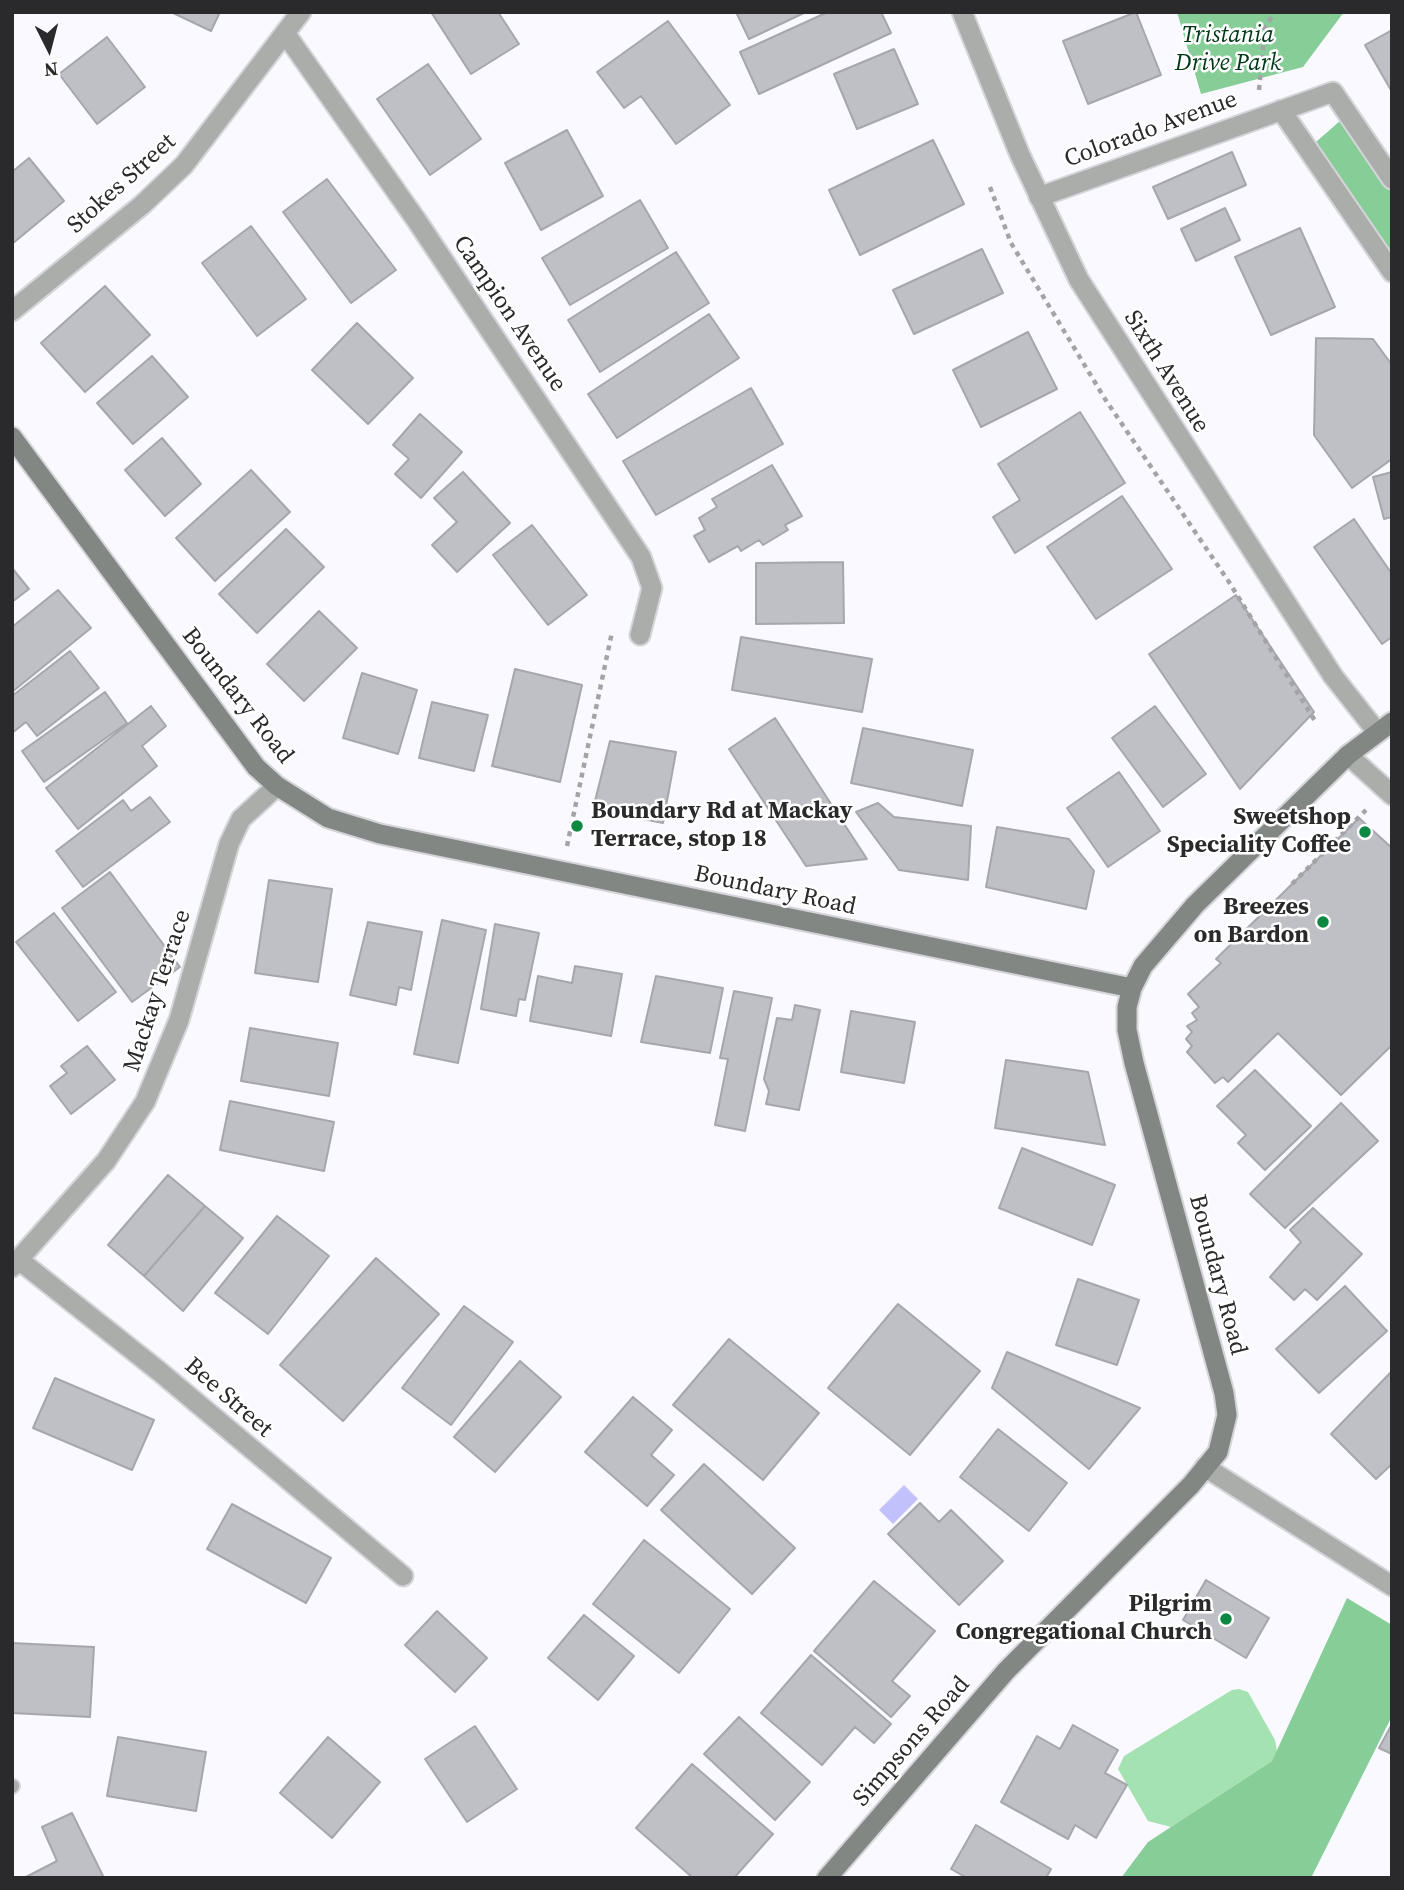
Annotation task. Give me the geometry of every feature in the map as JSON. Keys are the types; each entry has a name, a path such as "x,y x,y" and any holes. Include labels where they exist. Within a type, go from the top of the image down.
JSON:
{"main road":[{"name":"Boundary Road","path":"12,437 243,750 277,786 328,818 363,830 1132,988 1127,1030 1134,1063 1226,1404 1225,1436 1219,1452 1205,1467"},
{"path":"1132,988 1143,966 1195,905 1348,755 1384,727"},
{"name":"Simpsons Road","path":"827,1878 1006,1671 1205,1467"}],"street":[{"name":"Stokes Street","path":"12,311 176,173 301,12"},
{"name":"Sixth Avenue","path":"961,12 1038,197 1086,292 1333,676 1384,727"},
{"name":"Campion Avenue","path":"285,33 425,233 641,557 652,587 640,635"},
{"name":"Colorado Avenue","path":"1038,197 1333,92 1392,179"},
{"path":"1281,110 1392,272"},
{"path":"1348,755 1392,795"},
{"name":"Mackay Terrace","path":"16,1264 106,1161 145,1102 172,1042 229,845 241,818 277,786"},
{"name":"Bee Street","path":"16,1264 160,1372 403,1576"},
{"path":"1205,1467 1392,1586"}],"path":[{"path":"1257,119 1265,27 1275,12"},
{"path":"990,187 1011,243 1105,399 1229,582 1317,723"},
{"path":"561,871 615,622"},
{"path":"1292,884 1366,810"}],"green space":[{"name":"Tristania Drive Park","path":"1177,12 1344,12 1303,67 1201,94"},
{"path":"1348,114 1392,184 1392,266 1309,148"},
{"path":"1347,1598 1392,1625 1392,1716 1311,1878 1121,1878 1148,1842 1272,1761"},
{"path":"1232,1690 1248,1692 1275,1740 1277,1751 1272,1761 1171,1827 1148,1821 1118,1769 1124,1756"}],"water":[{"path":"904,1485 918,1499 893,1524 879,1510"}],"building":[{"path":"171,12 220,12 211,31"},
{"path":"431,12 498,12 519,44 471,74"},
{"path":"736,12 806,12 749,39"},
{"path":"828,12 881,12 891,33 759,94 740,52"},
{"path":"1136,12 1161,75 1088,104 1063,41"},
{"path":"668,21 730,105 676,144 641,96 624,108 597,72"},
{"path":"1392,30 1392,92 1365,45"},
{"path":"107,37 145,87 97,124 59,74"},
{"path":"894,49 918,104 857,129 834,74"},
{"path":"428,64 481,139 430,175 377,99"},
{"path":"567,130 603,196 541,230 505,163"},
{"path":"933,140 964,204 860,255 829,190"},
{"path":"1232,152 1246,185 1168,219 1153,187"},
{"path":"29,158 64,201 12,244 12,172"},
{"path":"327,179 396,270 351,303 283,212"},
{"path":"640,200 668,248 570,305 542,258"},
{"path":"1225,208 1240,240 1196,261 1181,229"},
{"path":"251,226 306,299 257,336 202,263"},
{"path":"1300,228 1335,307 1271,335 1235,257"},
{"path":"982,249 1003,293 914,334 893,290"},
{"path":"676,252 709,303 600,372 568,320"},
{"path":"105,286 150,335 85,392 41,343"},
{"path":"709,314 739,358 617,438 588,394"},
{"path":"357,323 413,378 368,424 312,370"},
{"path":"1028,332 1057,389 981,427 953,370"},
{"path":"1316,338 1373,339 1392,365 1392,459 1352,488 1314,435"},
{"path":"152,356 188,397 133,444 97,403"},
{"path":"751,388 783,444 656,515 623,461"},
{"path":"1080,412 1125,483 1015,553 993,517 1020,500 998,464"},
{"path":"420,414 462,452 421,498 395,474 409,459 393,445"},
{"path":"162,438 201,484 165,516 125,470"},
{"path":"772,465 802,516 785,525 788,530 763,545 759,540 741,551 738,546 709,562 694,536 705,530 699,518 717,507 712,499"},
{"path":"251,470 290,512 215,581 176,538"},
{"path":"463,472 510,523 457,572 432,545 457,522 434,498"},
{"path":"1392,472 1392,517 1384,519 1373,477"},
{"path":"1122,496 1172,569 1096,619 1047,547"},
{"path":"1354,519 1392,574 1392,637 1382,644 1314,547"},
{"path":"532,525 587,595 548,625 493,555"},
{"path":"286,529 324,567 257,633 219,594"},
{"path":"843,562 844,623 756,624 756,563"},
{"path":"12,568 29,589 12,602"},
{"path":"58,590 91,628 12,692 12,627"},
{"path":"1236,595 1314,712 1240,789 1149,654"},
{"path":"319,611 357,648 304,701 267,664"},
{"path":"741,637 872,659 862,712 732,690"},
{"path":"70,651 99,688 37,736 26,722 12,733 12,696"},
{"path":"515,669 582,685 560,782 492,766"},
{"path":"362,673 417,690 398,754 343,738"},
{"path":"105,692 127,723 44,782 22,751"},
{"path":"432,702 488,715 474,771 419,758"},
{"path":"151,706 166,726 142,746 157,766 78,829 46,788"},
{"path":"1155,706 1206,774 1163,807 1112,738"},
{"path":"775,718 867,859 806,866 729,749"},
{"path":"863,728 973,750 962,806 851,783"},
{"path":"610,741 676,752 663,823 593,809"},
{"path":"1119,772 1160,831 1108,867 1067,808"},
{"path":"150,797 170,822 83,887 56,851 123,800 131,811"},
{"path":"878,803 894,817 971,826 968,880 899,870 856,812"},
{"name":"Breezes on Bardon","path":"1359,818 1392,848 1392,1045 1341,1095 1278,1033 1228,1082 1223,1077 1215,1083 1187,1052 1192,1046 1186,1039 1192,1032 1187,1026 1197,1020 1192,1013 1199,1007 1188,994 1221,963 1216,959"},
{"path":"997,827 1069,839 1094,871 1086,909 986,887"},
{"path":"110,872 180,967 132,1002 62,908"},
{"path":"269,880 332,889 318,982 255,973"},
{"path":"54,913 116,992 78,1021 16,942"},
{"path":"442,920 486,930 458,1063 414,1054"},
{"path":"368,922 422,932 411,990 399,987 396,1005 350,995"},
{"path":"495,924 539,933 525,1000 519,999 516,1016 481,1009"},
{"path":"575,966 622,974 611,1036 530,1021 538,976 572,983"},
{"path":"656,976 723,988 710,1053 641,1042"},
{"path":"734,991 772,998 745,1131 715,1125 728,1059 720,1058"},
{"path":"795,1005 820,1010 799,1110 766,1104 769,1091 764,1079 777,1018 792,1020"},
{"path":"851,1011 915,1022 904,1083 841,1072"},
{"path":"250,1028 338,1043 329,1096 241,1081"},
{"path":"87,1046 115,1080 71,1114 50,1086 67,1073 61,1066"},
{"path":"1006,1060 1088,1072 1105,1145 995,1128"},
{"path":"1255,1070 1311,1126 1265,1170 1238,1143 1246,1135 1217,1106"},
{"path":"230,1101 334,1122 324,1171 220,1150"},
{"path":"1341,1103 1378,1141 1285,1228 1250,1194"},
{"path":"1022,1148 1115,1185 1092,1245 999,1208"},
{"path":"168,1175 205,1206 144,1276 108,1245"},
{"path":"205,1206 243,1238 183,1311 144,1276"},
{"path":"1313,1208 1362,1254 1317,1300 1305,1289 1294,1300 1270,1277 1301,1242 1290,1230"},
{"path":"277,1216 329,1256 268,1334 215,1293"},
{"path":"376,1258 439,1314 343,1421 280,1365"},
{"path":"1078,1279 1139,1300 1117,1365 1056,1345"},
{"path":"1345,1286 1387,1331 1319,1393 1276,1349"},
{"path":"898,1304 980,1371 910,1455 828,1388"},
{"path":"464,1306 513,1342 451,1425 402,1388"},
{"path":"729,1339 819,1413 763,1480 673,1405"},
{"path":"1007,1352 1140,1408 1089,1469 992,1388"},
{"path":"520,1361 561,1397 495,1472 454,1437"},
{"path":"1392,1371 1392,1464 1376,1479 1331,1434"},
{"path":"55,1378 154,1420 132,1470 33,1428"},
{"path":"633,1397 672,1430 651,1455 674,1475 647,1506 585,1452"},
{"path":"998,1429 1067,1483 1029,1531 960,1477"},
{"path":"704,1464 795,1548 752,1594 661,1510"},
{"path":"920,1503 939,1522 951,1510 1003,1561 959,1605 888,1534"},
{"path":"232,1504 331,1558 306,1603 207,1549"},
{"path":"644,1540 730,1609 679,1673 593,1604"},
{"name":"Pilgrim Congregational Church","path":"1206,1580 1269,1618 1246,1658 1183,1620"},
{"path":"874,1581 935,1631 892,1681 910,1696 891,1717 814,1651"},
{"path":"437,1611 487,1658 455,1692 405,1645"},
{"path":"584,1615 634,1656 598,1700 548,1658"},
{"path":"12,1643 94,1647 90,1717 12,1713"},
{"path":"811,1655 891,1724 874,1743 855,1727 822,1765 761,1713"},
{"path":"739,1717 810,1782 775,1820 704,1754"},
{"path":"1392,1724 1392,1754 1379,1748"},
{"path":"1073,1725 1118,1750 1105,1773 1127,1785 1096,1838 1075,1825 1068,1839 1001,1802 1037,1736 1060,1749"},
{"path":"475,1726 517,1789 467,1822 425,1759"},
{"path":"118,1737 206,1752 196,1811 107,1796"},
{"path":"328,1737 380,1782 332,1838 280,1793"},
{"path":"692,1764 773,1834 734,1878 693,1878 636,1828"},
{"path":"72,1813 104,1878 24,1878 57,1861 42,1827"},
{"path":"976,1825 1051,1869 1046,1878 967,1878 951,1869"}],"place":[{"name":"Boundary Rd at Mackay Terrace, stop 18","path":"577,826"},
{"name":"Sweetshop Speciality Coffee","path":"1365,832"},
{"name":"Breezes on Bardon","path":"1323,922"},
{"name":"Pilgrim Congregational Church","path":"1226,1619"}]}
